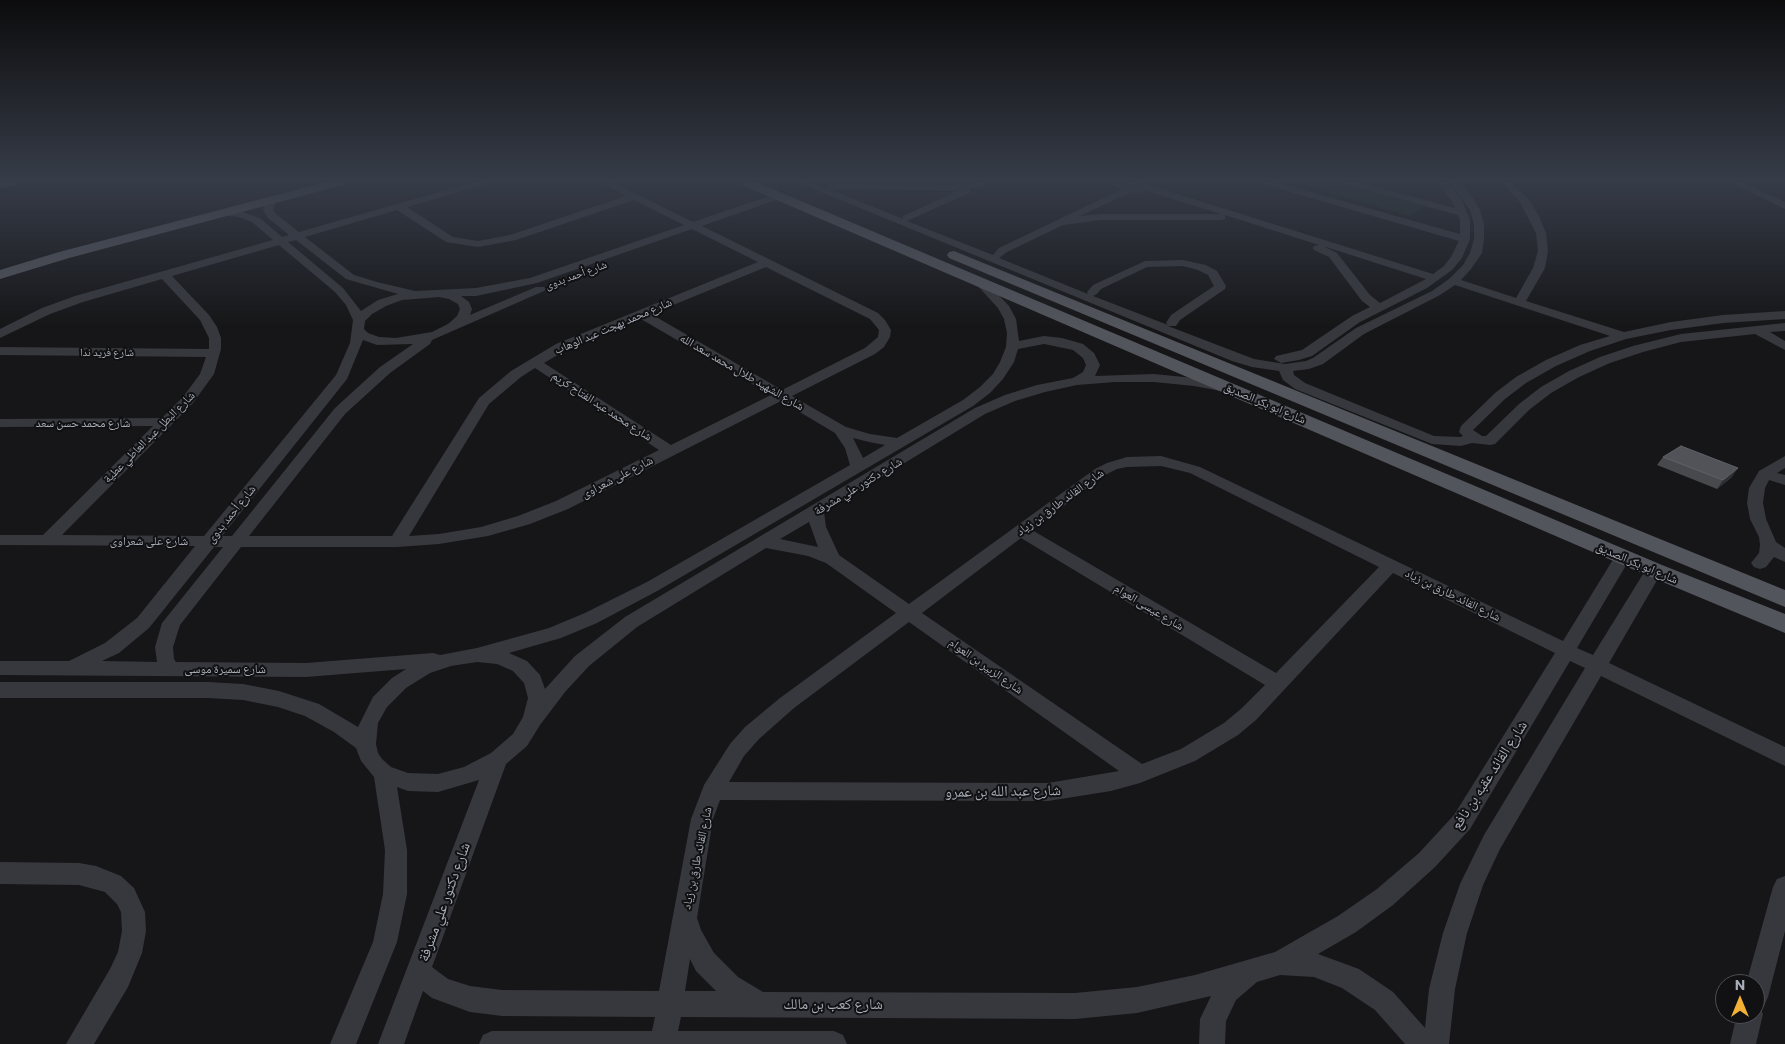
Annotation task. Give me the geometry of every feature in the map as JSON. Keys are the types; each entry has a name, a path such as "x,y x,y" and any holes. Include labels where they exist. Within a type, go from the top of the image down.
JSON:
{"main road":[{"path":"0,275 157,231"},
{"name":"شارع ابو بكر الصديق","path":"864,231 981,283 1623,557 1785,624"},
{"name":"شارع ابو بكر الصديق","path":"889,231 926,244 1785,600"},
{"path":"908,251 926,244"},
{"path":"1324,429 1338,414"}],"street":[{"path":"269,231 339,290 351,304 364,336 386,342 416,340 436,335 452,327 463,318 466,309 463,302 453,296 419,294 374,286 350,277 292,231"},
{"path":"0,334 26,320 59,306 312,231"},
{"path":"436,231 450,240 478,244 512,238 534,231"},
{"name":"شارع أحمد بدوى","path":"438,294 476,292 533,281 689,231"},
{"name":"شارع أحمد بدوى","path":"452,327 520,296 690,231"},
{"name":"شارع على شعراوى","path":"0,540 397,542 439,539 482,532 524,520 562,505 870,351 884,337 885,330 874,316 702,231"},
{"path":"933,231 1237,358 1268,366 1285,368 1309,365 1318,361 1360,331 1436,293 1453,281 1467,267 1476,253 1480,239 1479,231"},
{"path":"935,231 1254,355 1266,358 1290,358 1307,353 1356,319 1397,300 1436,278 1456,258 1465,239 1464,231"},
{"path":"998,255 1003,250 1042,231"},
{"path":"1263,231 1328,252 1364,295 1378,308"},
{"path":"1285,231 1436,278"},
{"path":"1436,231 1465,239"},
{"path":"1519,302 1539,268 1543,251 1540,231"},
{"name":"شارع محمد بهجت عبد الوهاب","path":"397,542 484,401 499,387 534,362 561,347 766,263"},
{"path":"1093,292 1097,287 1142,264 1194,265 1213,273 1220,286 1219,289 1175,318 1172,323"},
{"name":"شارع البطل عبد العاطي عطية","path":"46,541 166,422 198,388 207,374 214,352 215,338 211,327 164,274"},
{"path":"1453,281 1623,336"},
{"name":"شارع دكتور علي مشرفة","path":"476,655 554,633 591,618 653,586 968,403 985,390 998,376 1007,362 1012,347 1013,333 1010,319 1004,306 981,283"},
{"path":"359,325 368,311 382,303 419,294"},
{"path":"1364,295 1378,299 1397,300 1409,306"},
{"name":"شارع الشهيد طلال محمد سعد الله","path":"642,314 841,430 869,438 900,443"},
{"path":"1285,368 1288,377 1300,386 1432,440 1461,442 1500,396 1551,362 1585,348 1623,336 1671,326 1723,319 1785,315"},
{"name":"شارع أحمد بدوى","path":"70,668 99,656 130,636 143,623 342,376 356,344 359,325"},
{"path":"1470,433 1480,428 1487,430 1494,437 1524,406 1546,390 1604,360 1681,338 1756,329 1785,328"},
{"path":"1756,329 1785,346"},
{"name":"شارع أحمد بدوى","path":"170,669 165,659 164,647 171,623 236,541 340,411 385,370 436,335"},
{"path":"1012,347 1027,342 1044,340 1062,342 1078,347 1089,356 1093,365 1089,374 1078,381"},
{"name":"شارع فريد ندا","path":"0,351 214,352"},
{"name":"شارع محمد عبد الفتاح كريم","path":"534,362 670,451"},
{"name":"شارع دكتور علي مشرفة","path":"534,718 558,687 582,661 631,622 980,411 1026,393 1078,381 1115,378 1154,378 1194,382 1234,390"},
{"name":"شارع محمد حسن سعد","path":"0,423 166,422"},
{"path":"841,430 852,448 858,467"},
{"name":"شارع القائد طارق بن زياد","path":"663,1043 702,819 712,791 737,750 769,716 1100,472 1112,466 1135,461 1161,461 1195,470 1785,757"},
{"path":"1760,563 1768,554 1768,545 1767,538 1758,519 1755,503 1757,488 1764,474 1785,461"},
{"path":"1764,474 1785,480"},
{"path":"828,484 845,494"},
{"path":"816,511 824,543 832,559"},
{"name":"شارع عيسى العوام","path":"1021,530 1278,683"},
{"name":"شارع الزبير بن العوام","path":"765,542 796,547 832,559 1140,774"},
{"path":"1768,545 1785,556"},
{"name":"شارع القائد عقبه بن نافع","path":"1280,963 1347,924 1385,897 1427,860 1462,822 1623,557"},
{"name":"شارع عبد الله بن عمرو","path":"712,791 1048,792 1111,782 1140,774 1188,755 1231,729 1254,709 1391,565"},
{"path":"1436,1044 1442,988 1455,933 1472,884 1492,842 1654,570"},
{"path":"476,655 500,657 520,666 533,680 538,698 534,718 520,740 498,760 469,775 438,783 408,782 384,773 368,755 366,744 368,723 380,702 399,683 424,668 450,658 476,655"},
{"name":"شارع سميرة موسى","path":"0,668 306,670 353,668 450,658"},
{"name":"شارع سميرة موسى","path":"0,690 208,690 243,692 280,699 312,710 341,726 366,744"},
{"name":"شارع دكتور علي مشرفة","path":"391,1044 462,850 498,760"},
{"path":"343,1044 385,942 395,894 396,850 384,773"},
{"path":"0,873 79,874 96,877 113,884 126,896 133,912 134,931 130,953 119,978 79,1044"},
{"path":"1761,974 1785,887"},
{"path":"685,918 690,934 705,962 729,986 760,1004"},
{"path":"1280,963 1314,965 1350,978 1384,1002 1413,1033 1419,1044"},
{"name":"شارع كعب بن مالك","path":"418,972 441,989 463,997 502,1003 670,1002 1075,1006 1136,1000 1195,988 1280,963"},
{"path":"1212,1044 1213,1019 1227,991 1250,971"},
{"path":"1743,1044 1748,1024"},
{"path":"492,1044 834,1044"}],"building":[{"path":"1681,446 1738,468 1723,480 1663,457"}]}
